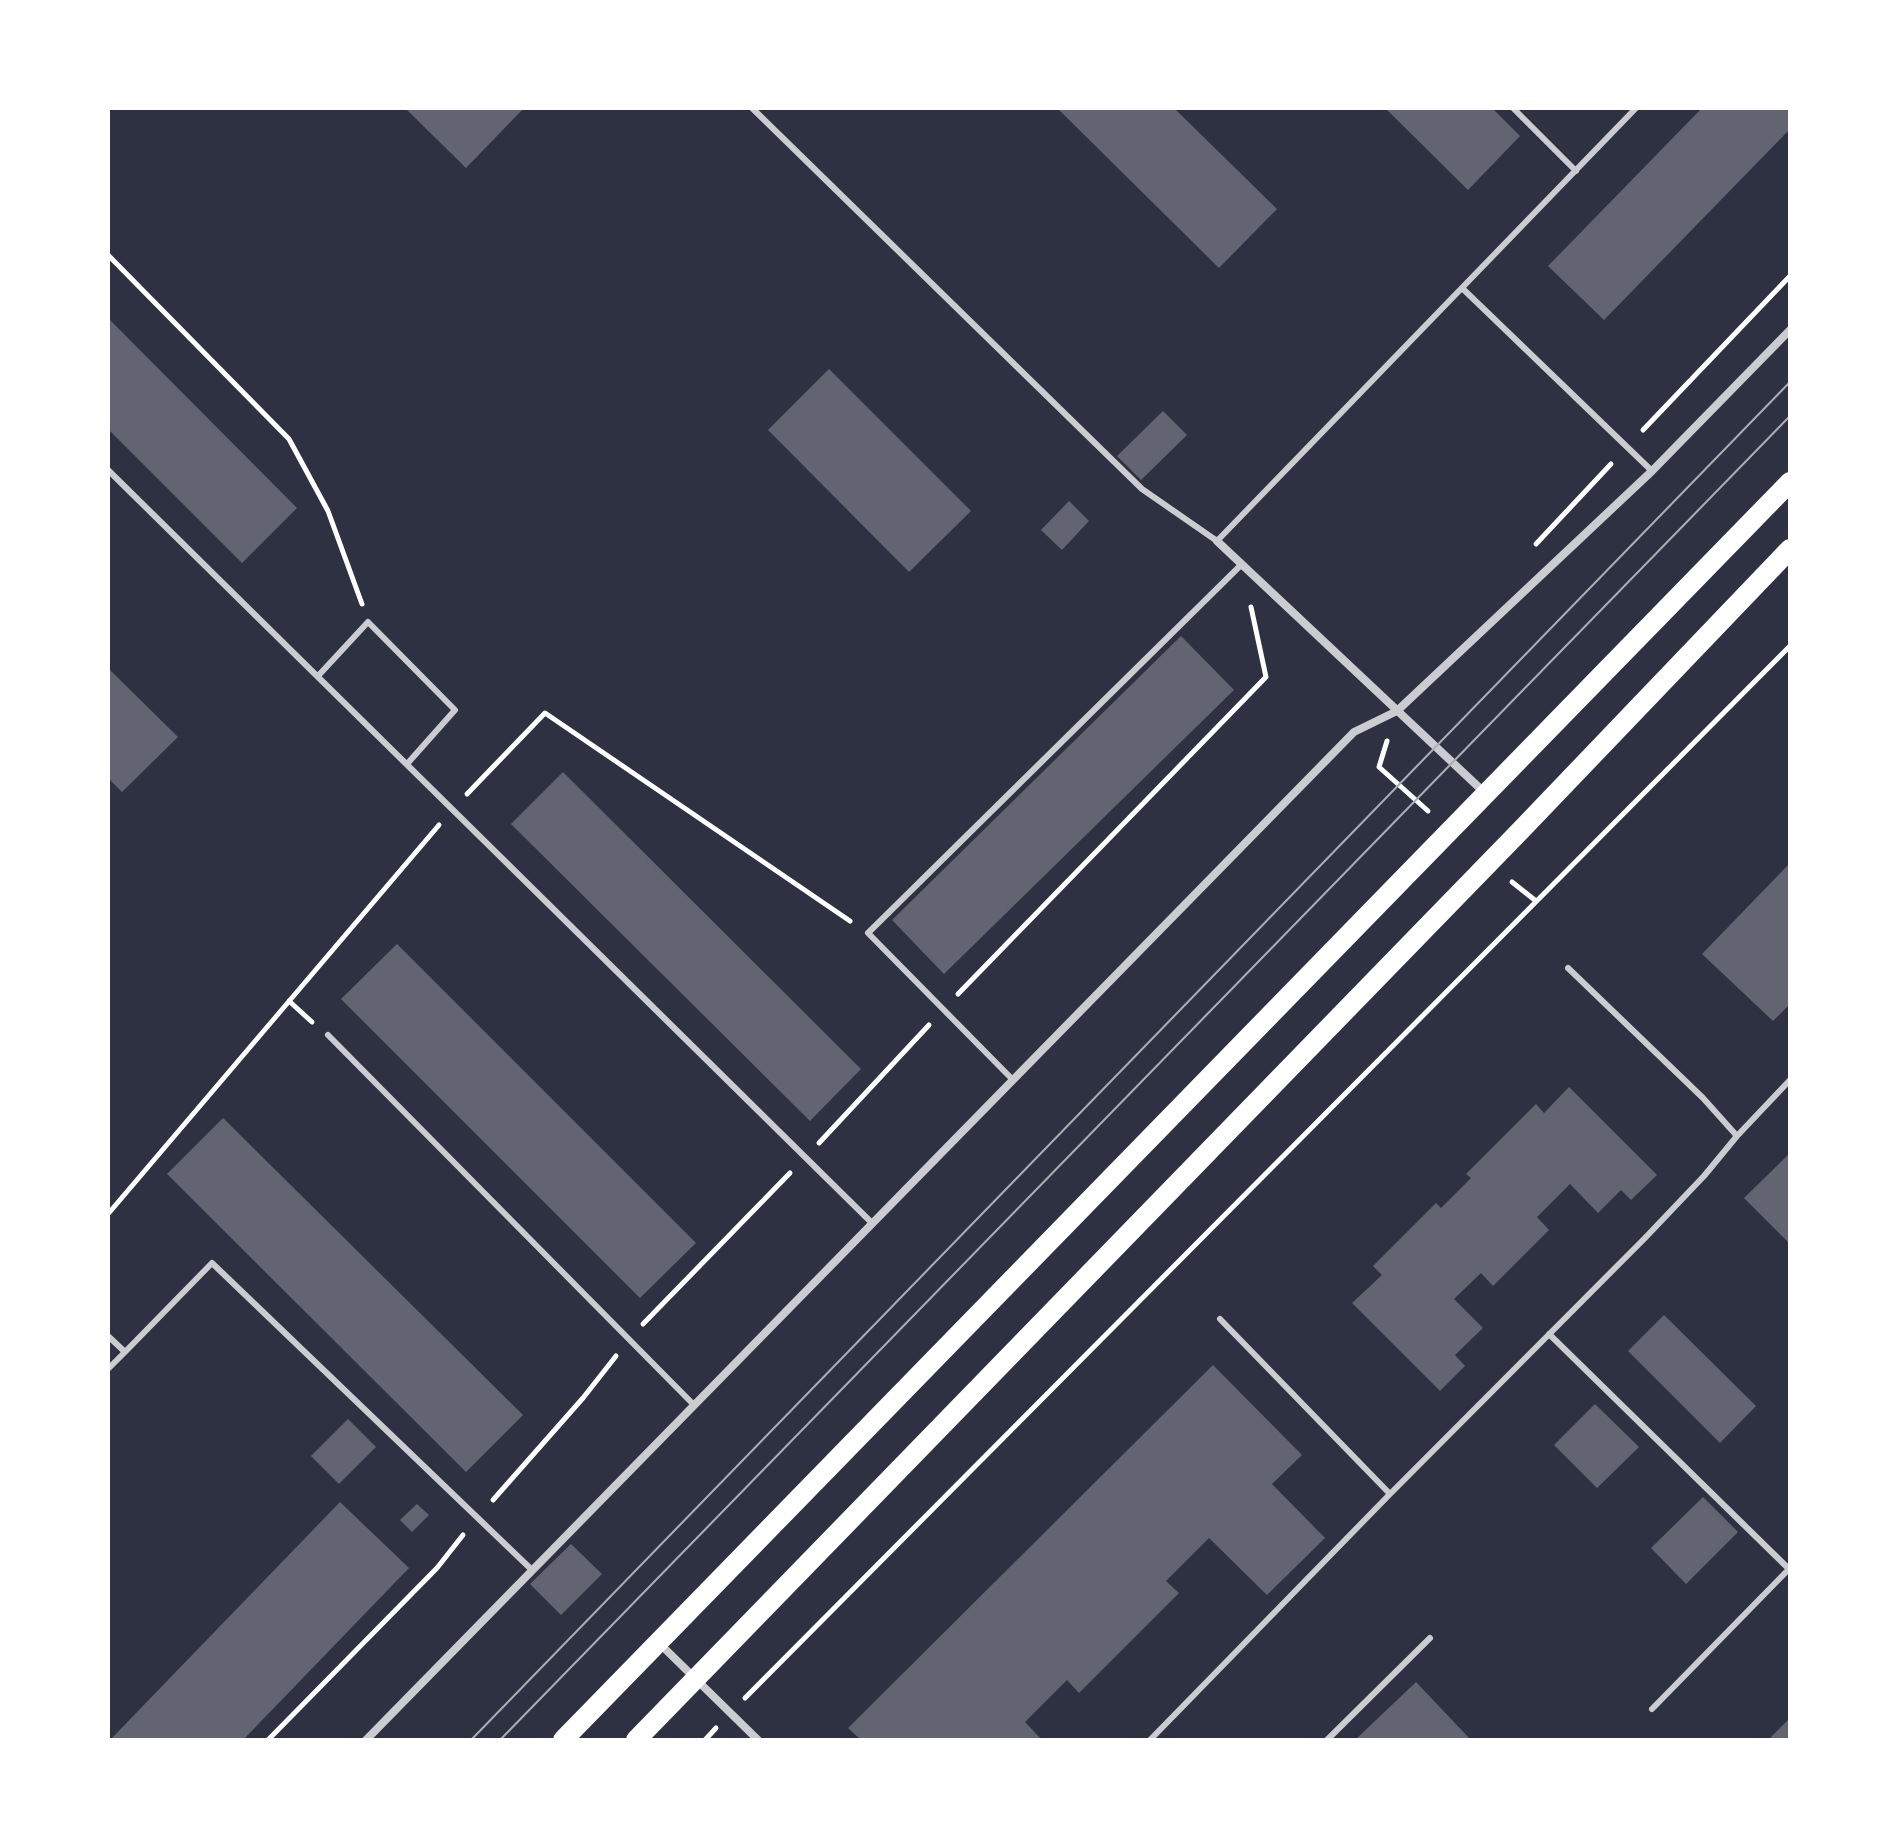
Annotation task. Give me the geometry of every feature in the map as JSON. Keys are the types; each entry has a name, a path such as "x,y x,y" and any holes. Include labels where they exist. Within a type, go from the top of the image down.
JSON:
{"main road":[{"path":"563,1740 660,1644 1790,482"},
{"path":"636,1740 1790,549"}],"street":[{"path":"366,1740 1354,732 1397,711 1652,471 1790,330"},
{"path":"1217,541 1486,795"},
{"path":"660,1644 758,1740"}],"lane":[{"path":"752,108 1142,489 1217,541 1636,108"},
{"path":"1513,108 1576,171"},
{"path":"1462,288 1652,471"},
{"path":"108,470 872,1223"},
{"path":"1013,1080 868,933 1242,564"},
{"path":"318,676 368,622 455,710 407,764"},
{"path":"1568,968 1682,1077 1737,1136"},
{"path":"328,1035 694,1405"},
{"path":"1150,1740 1645,1238 1790,1080"},
{"path":"108,1369 212,1263 532,1570"},
{"path":"1220,1319 1390,1494"},
{"path":"1549,1334 1789,1569 1652,1709"},
{"path":"108,1336 125,1352"},
{"path":"1327,1740 1430,1638"}],"path":[{"path":"108,255 289,439 328,511 368,622"},
{"path":"1529,551 1790,276"},
{"path":"268,1740 437,1568 583,1398 629,1339 1266,677 1242,564"},
{"path":"705,1740 1790,646"},
{"path":"108,1214 452,809 545,713 868,933"},
{"path":"289,1001 328,1035"}],"building":[{"path":"405,108 524,108 466,168"},
{"path":"1057,108 1174,108 1277,209 1219,268"},
{"path":"1385,108 1492,108 1520,136 1468,190"},
{"path":"1702,108 1790,108 1790,129 1604,320 1548,266"},
{"path":"108,318 297,508 242,563 108,429"},
{"path":"829,369 971,511 909,572 768,430"},
{"path":"1163,411 1187,435 1141,480 1117,456"},
{"path":"1069,501 1089,521 1062,550 1041,530"},
{"path":"1181,636 1234,690 944,974 892,920"},
{"path":"108,668 178,737 122,792 108,778"},
{"path":"563,772 861,1069 810,1121 511,824"},
{"path":"1790,863 1790,1004 1773,1021 1702,954"},
{"path":"397,944 696,1243 640,1298 341,999"},
{"path":"1569,1087 1657,1175 1631,1200 1621,1190 1598,1213 1570,1184 1537,1217 1549,1230 1493,1286 1481,1273 1454,1299 1483,1328 1455,1355 1465,1366 1440,1391 1352,1303 1382,1275 1373,1266 1436,1203 1441,1208 1471,1178 1466,1174 1536,1104 1544,1113"},
{"path":"223,1118 523,1415 466,1472 167,1174"},
{"path":"1790,1153 1790,1244 1744,1198"},
{"path":"1664,1315 1756,1406 1720,1443 1628,1351"},
{"path":"1213,1365 1302,1455 1272,1484 1325,1538 1267,1595 1209,1538 1166,1581 1179,1593 1079,1693 1067,1680 1025,1722 1042,1740 861,1740 848,1728"},
{"path":"1595,1404 1639,1447 1597,1488 1554,1445"},
{"path":"348,1419 376,1447 339,1484 311,1456"},
{"path":"1703,1497 1738,1532 1686,1584 1651,1548"},
{"path":"340,1502 409,1568 243,1740 110,1740"},
{"path":"417,1504 429,1515 412,1532 400,1520"},
{"path":"571,1544 602,1574 561,1615 530,1584"},
{"path":"1416,1682 1471,1740 1355,1740"},
{"path":"1790,1718 1790,1740 1768,1740"}],"tram line":[{"path":"471,1740 1790,382"},
{"path":"500,1740 1790,416"}]}
